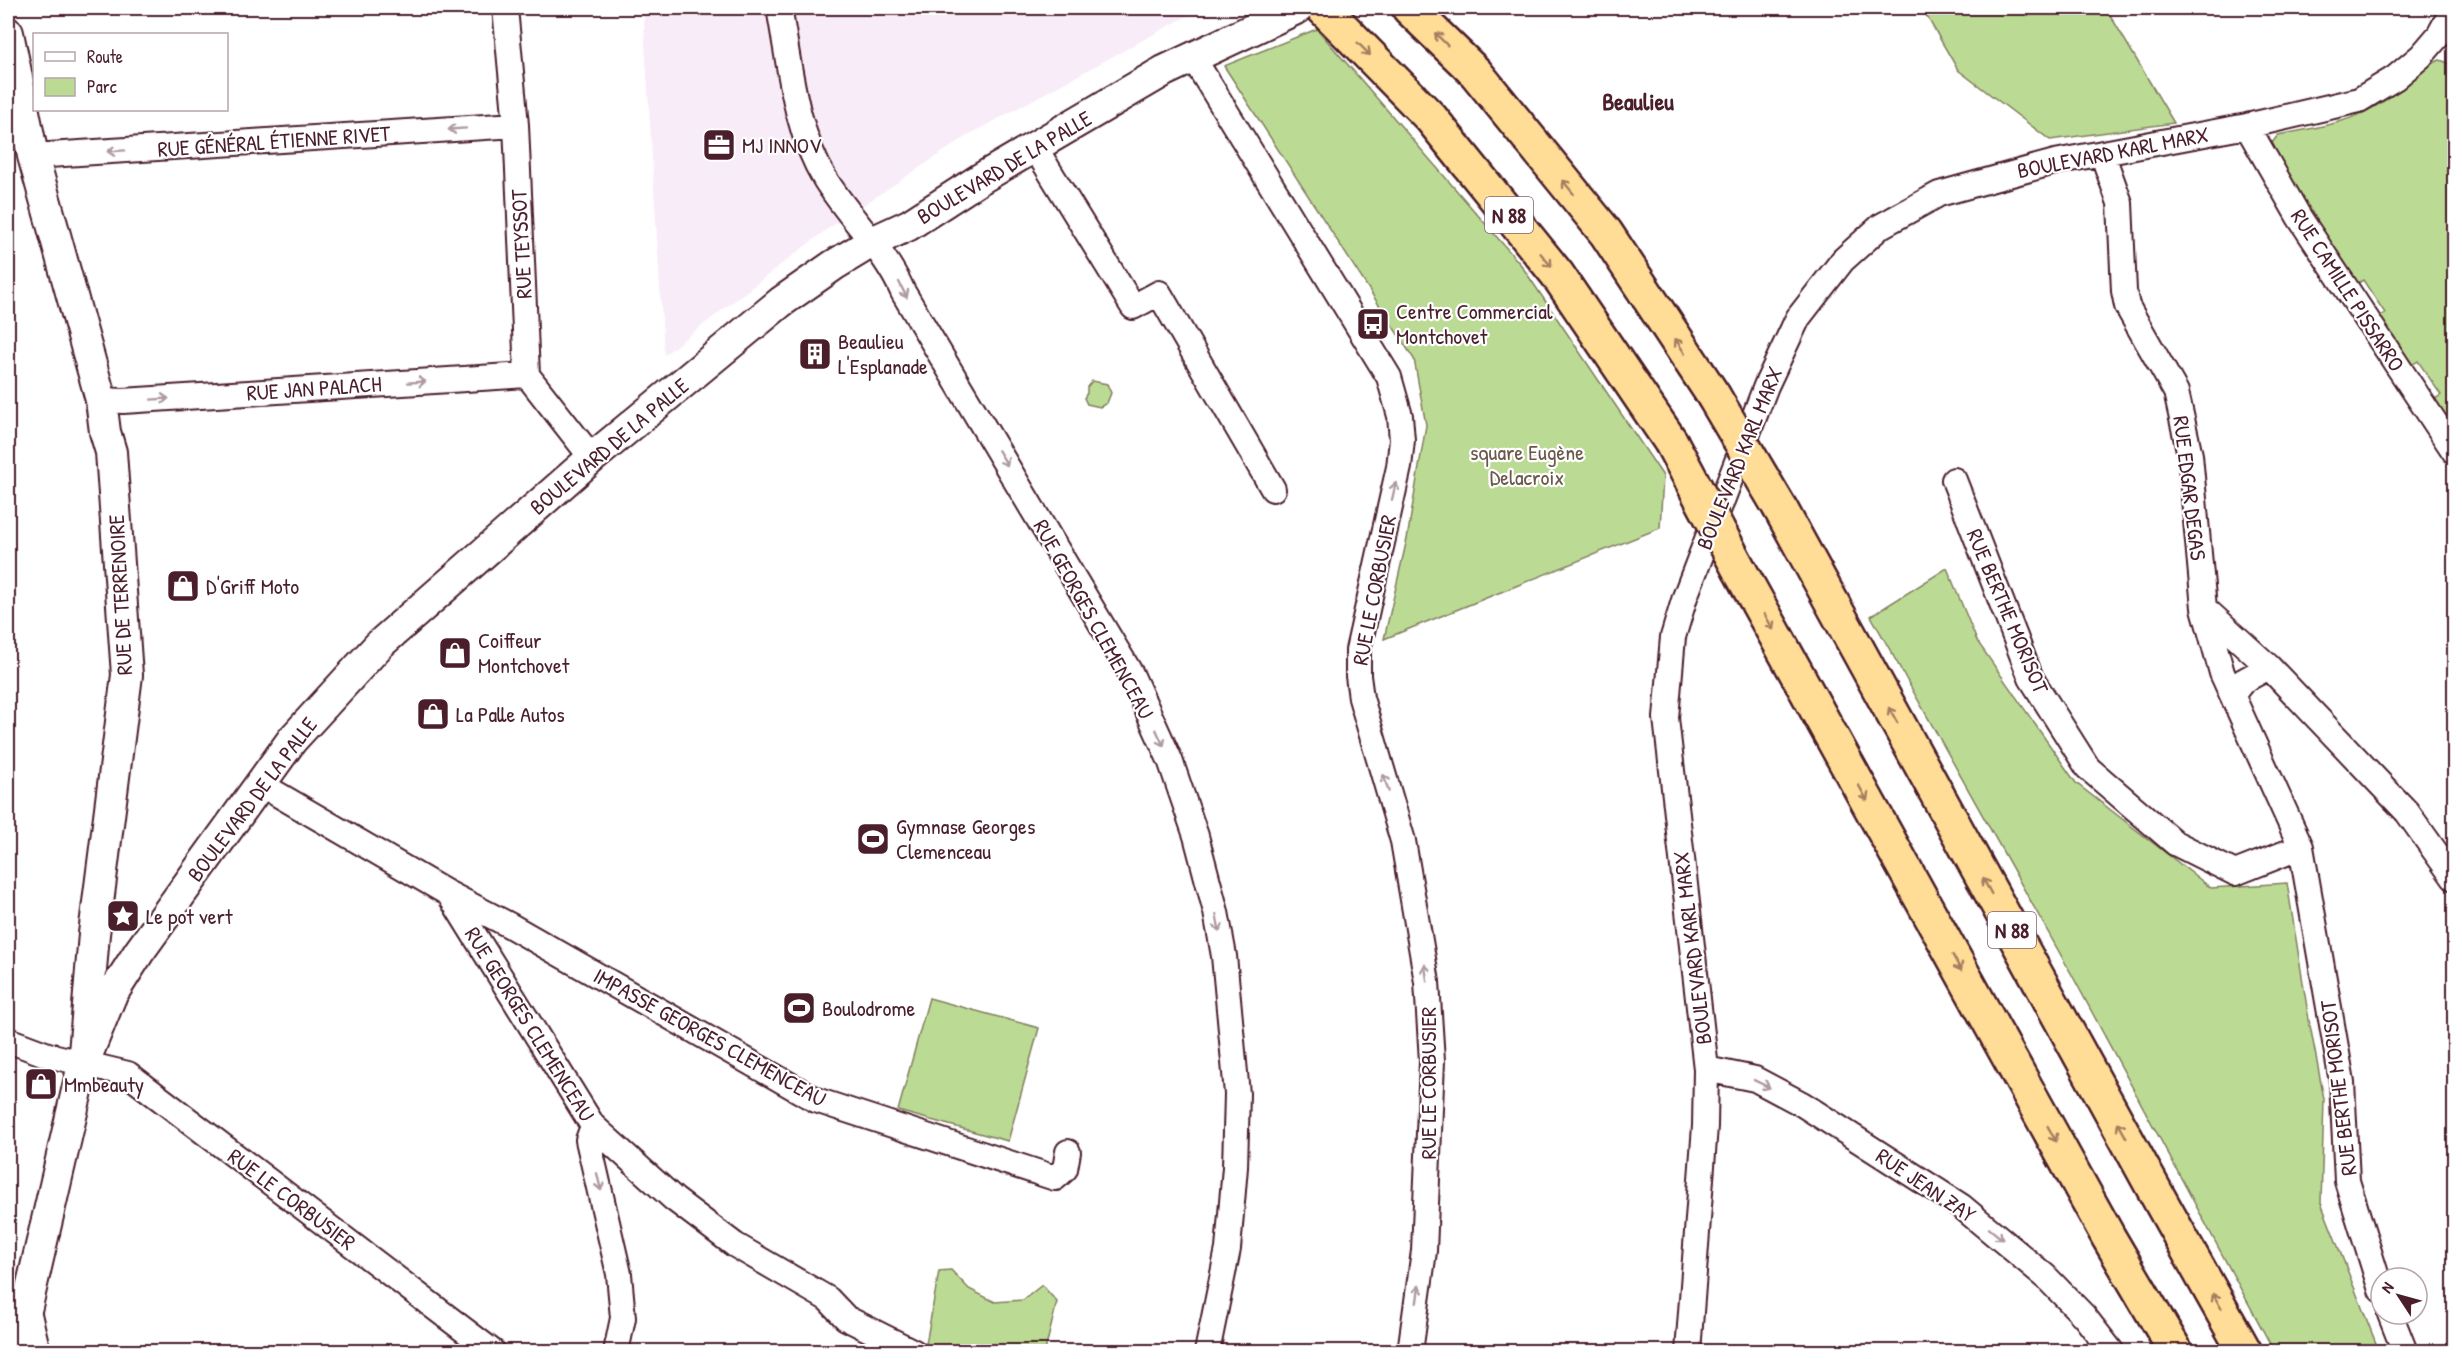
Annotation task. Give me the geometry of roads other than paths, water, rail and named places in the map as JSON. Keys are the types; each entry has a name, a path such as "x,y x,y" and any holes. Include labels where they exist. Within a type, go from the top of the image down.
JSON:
{"highway":[{"name":"N 88","path":"1323,8 1431,118 1557,274 1671,442 2109,1238 2176,1352"},
{"name":"N 88","path":"1409,8 1476,73 1606,233 1713,395 1780,508 2246,1352"}],"street":[{"name":"RUE TEYSSOT","path":"505,8 516,125 527,375"},
{"name":"RUE GEORGES CLEMENCEAU","path":"779,8 799,120 825,179 896,274 903,292 1131,674 1170,760 1196,836 1216,912 1224,956 1237,1094 1235,1167 1228,1249 1208,1347"},
{"name":"BOULEVARD DE LA PALLE","path":"83,1065 111,996 146,943 292,740 380,644 592,458 781,302 872,242 909,225 1034,147 1192,56 1298,8"},
{"name":"BOULEVARD KARL MARX","path":"1688,1352 1705,1126 1706,1069 1666,718 1673,637 1685,597 1766,386 1798,318 1843,260 1881,226 1939,194 2009,173 2247,126 2359,100 2395,78 2421,56 2447,41 2454,8"},
{"name":"RUE DE TERRENOIRE","path":"8,33 33,156 101,400 105,432 111,452 127,675 95,923 83,1065 27,1306 9,1352"},
{"name":"RUE LE CORBUSIER","path":"1192,56 1389,376 1400,416 1402,440 1399,467 1358,650 1358,676 1367,722 1403,841 1427,982 1432,1061 1425,1229 1410,1352"},
{"name":"RUE GÉNÉRAL ÉTIENNE RIVET","path":"33,156 516,125"},
{"name":"RUE CAMILLE PISSARRO","path":"2247,126 2299,217 2454,452"},
{"path":"1034,147 1133,307 1159,293 1273,489"},
{"name":"RUE EDGAR DEGAS","path":"2102,153 2120,203 2124,291 2127,306 2176,392 2190,454 2204,608"},
{"path":"527,375 592,458"},
{"name":"RUE JAN PALACH","path":"101,400 123,401 527,375"},
{"name":"RUE BERTHE MORISOT","path":"1954,480 2031,678 2088,768 2175,843 2235,873 2301,847"},
{"path":"2204,608 2268,667 2407,812 2454,878"},
{"name":"RUE BERTHE MORISOT","path":"2204,608 2223,673 2301,847 2342,1082 2348,1181 2374,1266"},
{"path":"2232,695 2243,681 2268,667"},
{"name":"RUE GEORGES CLEMENCEAU","path":"260,784 449,894 593,1125 674,1199 735,1245 828,1299 846,1318 914,1352"},
{"name":"IMPASSE GEORGES CLEMENCEAU","path":"449,894 509,925 816,1100 1055,1178 1065,1169 1068,1152"},
{"name":"RUE LE CORBUSIER","path":"8,1040 83,1065 128,1074 493,1352"},
{"name":"RUE JEAN ZAY","path":"1706,1069 1755,1079 1793,1099 1961,1206 2045,1276 2084,1316 2112,1352"},
{"path":"593,1125 588,1140 619,1274 623,1318 616,1352"},
{"path":"27,1306 38,1352"},
{"path":"2395,1326 2405,1352"}],"place":[{"name":"MJ INNOV","path":"719,145"},
{"name":"Centre Commercial Montchovet","path":"1373,324"},
{"name":"Beaulieu L'Esplanade","path":"815,354"},
{"name":"D'Griff Moto","path":"183,586"},
{"name":"Coiffeur Montchovet","path":"455,653"},
{"name":"La Palle Autos","path":"433,714"},
{"name":"Gymnase Georges Clemenceau","path":"873,839"},
{"name":"Le pot vert","path":"123,916"},
{"name":"Boulodrome","path":"799,1008"},
{"name":"Mmbeauty","path":"41,1084"}],"district":[{"name":"Beaulieu","path":"1638,101"}],"park label":[{"name":"square Eugène Delacroix","path":"1527,464"}]}
